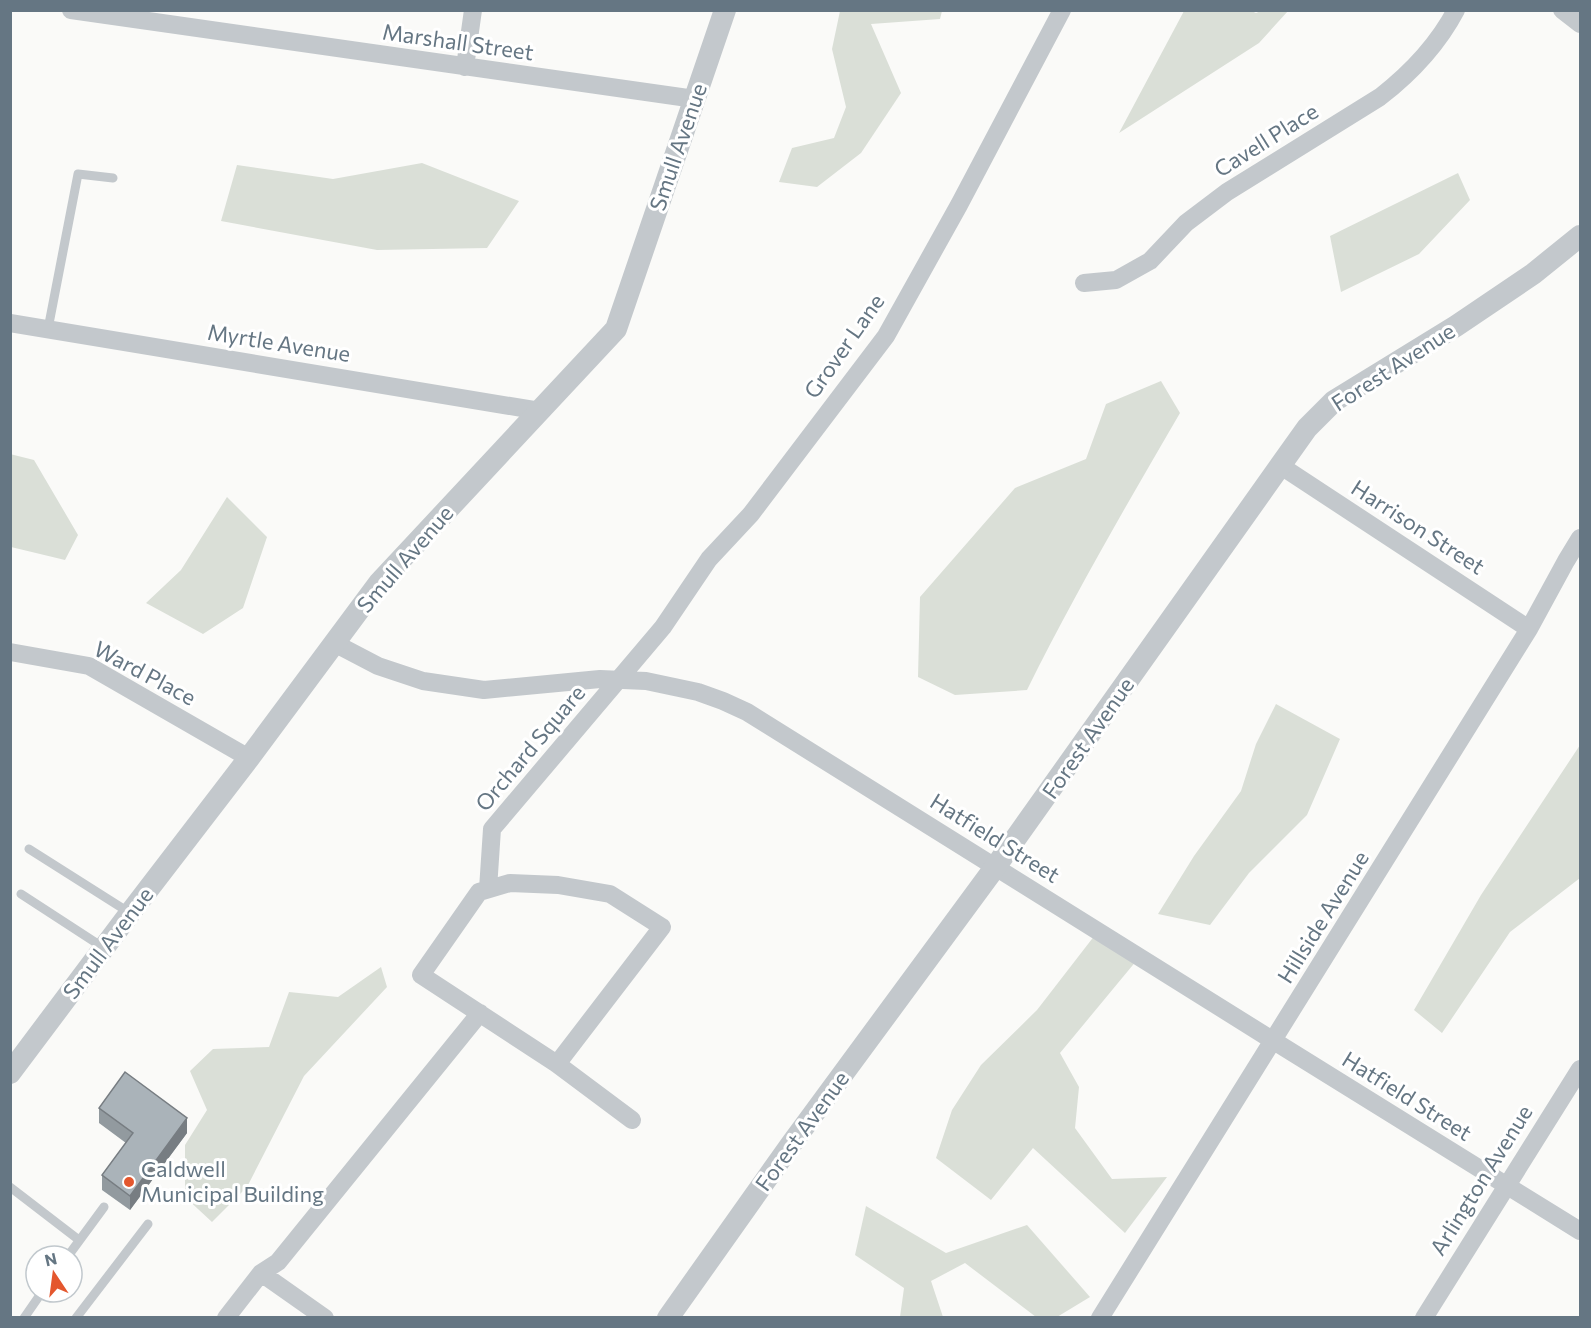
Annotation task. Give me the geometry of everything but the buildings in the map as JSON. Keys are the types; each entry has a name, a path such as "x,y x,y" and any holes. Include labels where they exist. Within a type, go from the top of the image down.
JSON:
{"street":[{"name":"Marshall Street","path":"71,10 695,99"},
{"path":"465,67 473,10"},
{"name":"Smull Avenue","path":"10,1073 379,584 616,329 725,10"},
{"name":"Grover Lane","path":"620,679 663,627 709,559 751,514 886,336 959,205 1062,10"},
{"name":"Cavell Place","path":"1084,283 1116,280 1150,261 1186,223 1227,192 1380,97 1428,53 1456,10"},
{"path":"1562,10 1581,24"},
{"name":"Forest Avenue","path":"668,1317 792,1143 996,866 1307,428 1334,401 1456,326 1533,274 1581,236"},
{"name":"Myrtle Avenue","path":"10,323 540,411"},
{"name":"Harrison Street","path":"1281,466 1529,629"},
{"name":"Hillside Avenue","path":"1100,1317 1529,629 1581,538"},
{"name":"Hatfield Street","path":"334,643 378,666 423,681 484,690 581,680 646,681 681,688 723,701 747,712 1581,1231"},
{"name":"Ward Place","path":"10,651 89,666 249,758"},
{"name":"Orchard Square","path":"488,889 492,829 620,679"},
{"path":"557,1064 662,927 610,894 558,885 510,883 479,892 421,975 557,1064 632,1120"},
{"path":"226,1317 261,1273 278,1262 480,1013"},
{"name":"Arlington Avenue","path":"1424,1317 1581,1069"},
{"path":"261,1273 325,1317"}],"lane":[{"path":"48,329 78,174 113,178"},
{"path":"29,849 130,913"},
{"path":"21,894 104,948"},
{"path":"10,1187 79,1240"},
{"path":"76,1244 104,1207"},
{"path":"76,1317 148,1224"},
{"path":"24,1317 33,1304"}],"shaded area":[{"path":"1249,10 1256,13 1288,11 1259,43 1119,133 1184,11"},
{"path":"840,11 942,11 940,19 871,24 901,93 861,153 817,187 779,182 792,148 834,138 846,107 832,49"},
{"path":"422,163 519,201 487,248 377,250 221,221 237,165 333,179"},
{"path":"1458,173 1470,200 1419,254 1341,292 1330,236"},
{"path":"1161,381 1180,413 1082,585 1027,690 955,695 918,677 920,597 1015,488 1086,459 1106,404"},
{"path":"10,454 34,460 78,535 65,560 11,547"},
{"path":"227,497 267,537 243,608 203,634 146,603 181,570"},
{"path":"1276,704 1340,739 1307,815 1249,873 1210,925 1158,914 1194,856 1241,791 1256,744"},
{"path":"1580,745 1580,878 1510,932 1442,1033 1414,1010 1481,895"},
{"path":"1095,935 1137,960 1060,1053 1079,1087 1075,1128 1112,1179 1167,1177 1125,1233 1033,1148 991,1200 936,1158 952,1110 981,1065 1037,1010"},
{"path":"381,967 387,987 304,1076 247,1187 212,1222 185,1197 185,1145 207,1110 190,1071 213,1049 269,1047 289,992 338,997"},
{"path":"866,1206 946,1253 1027,1225 1090,1297 1057,1317 1036,1317 965,1263 931,1281 943,1317 900,1317 904,1288 855,1255"}],"place":[{"name":"Caldwell Municipal Building","path":"129,1182"}]}
